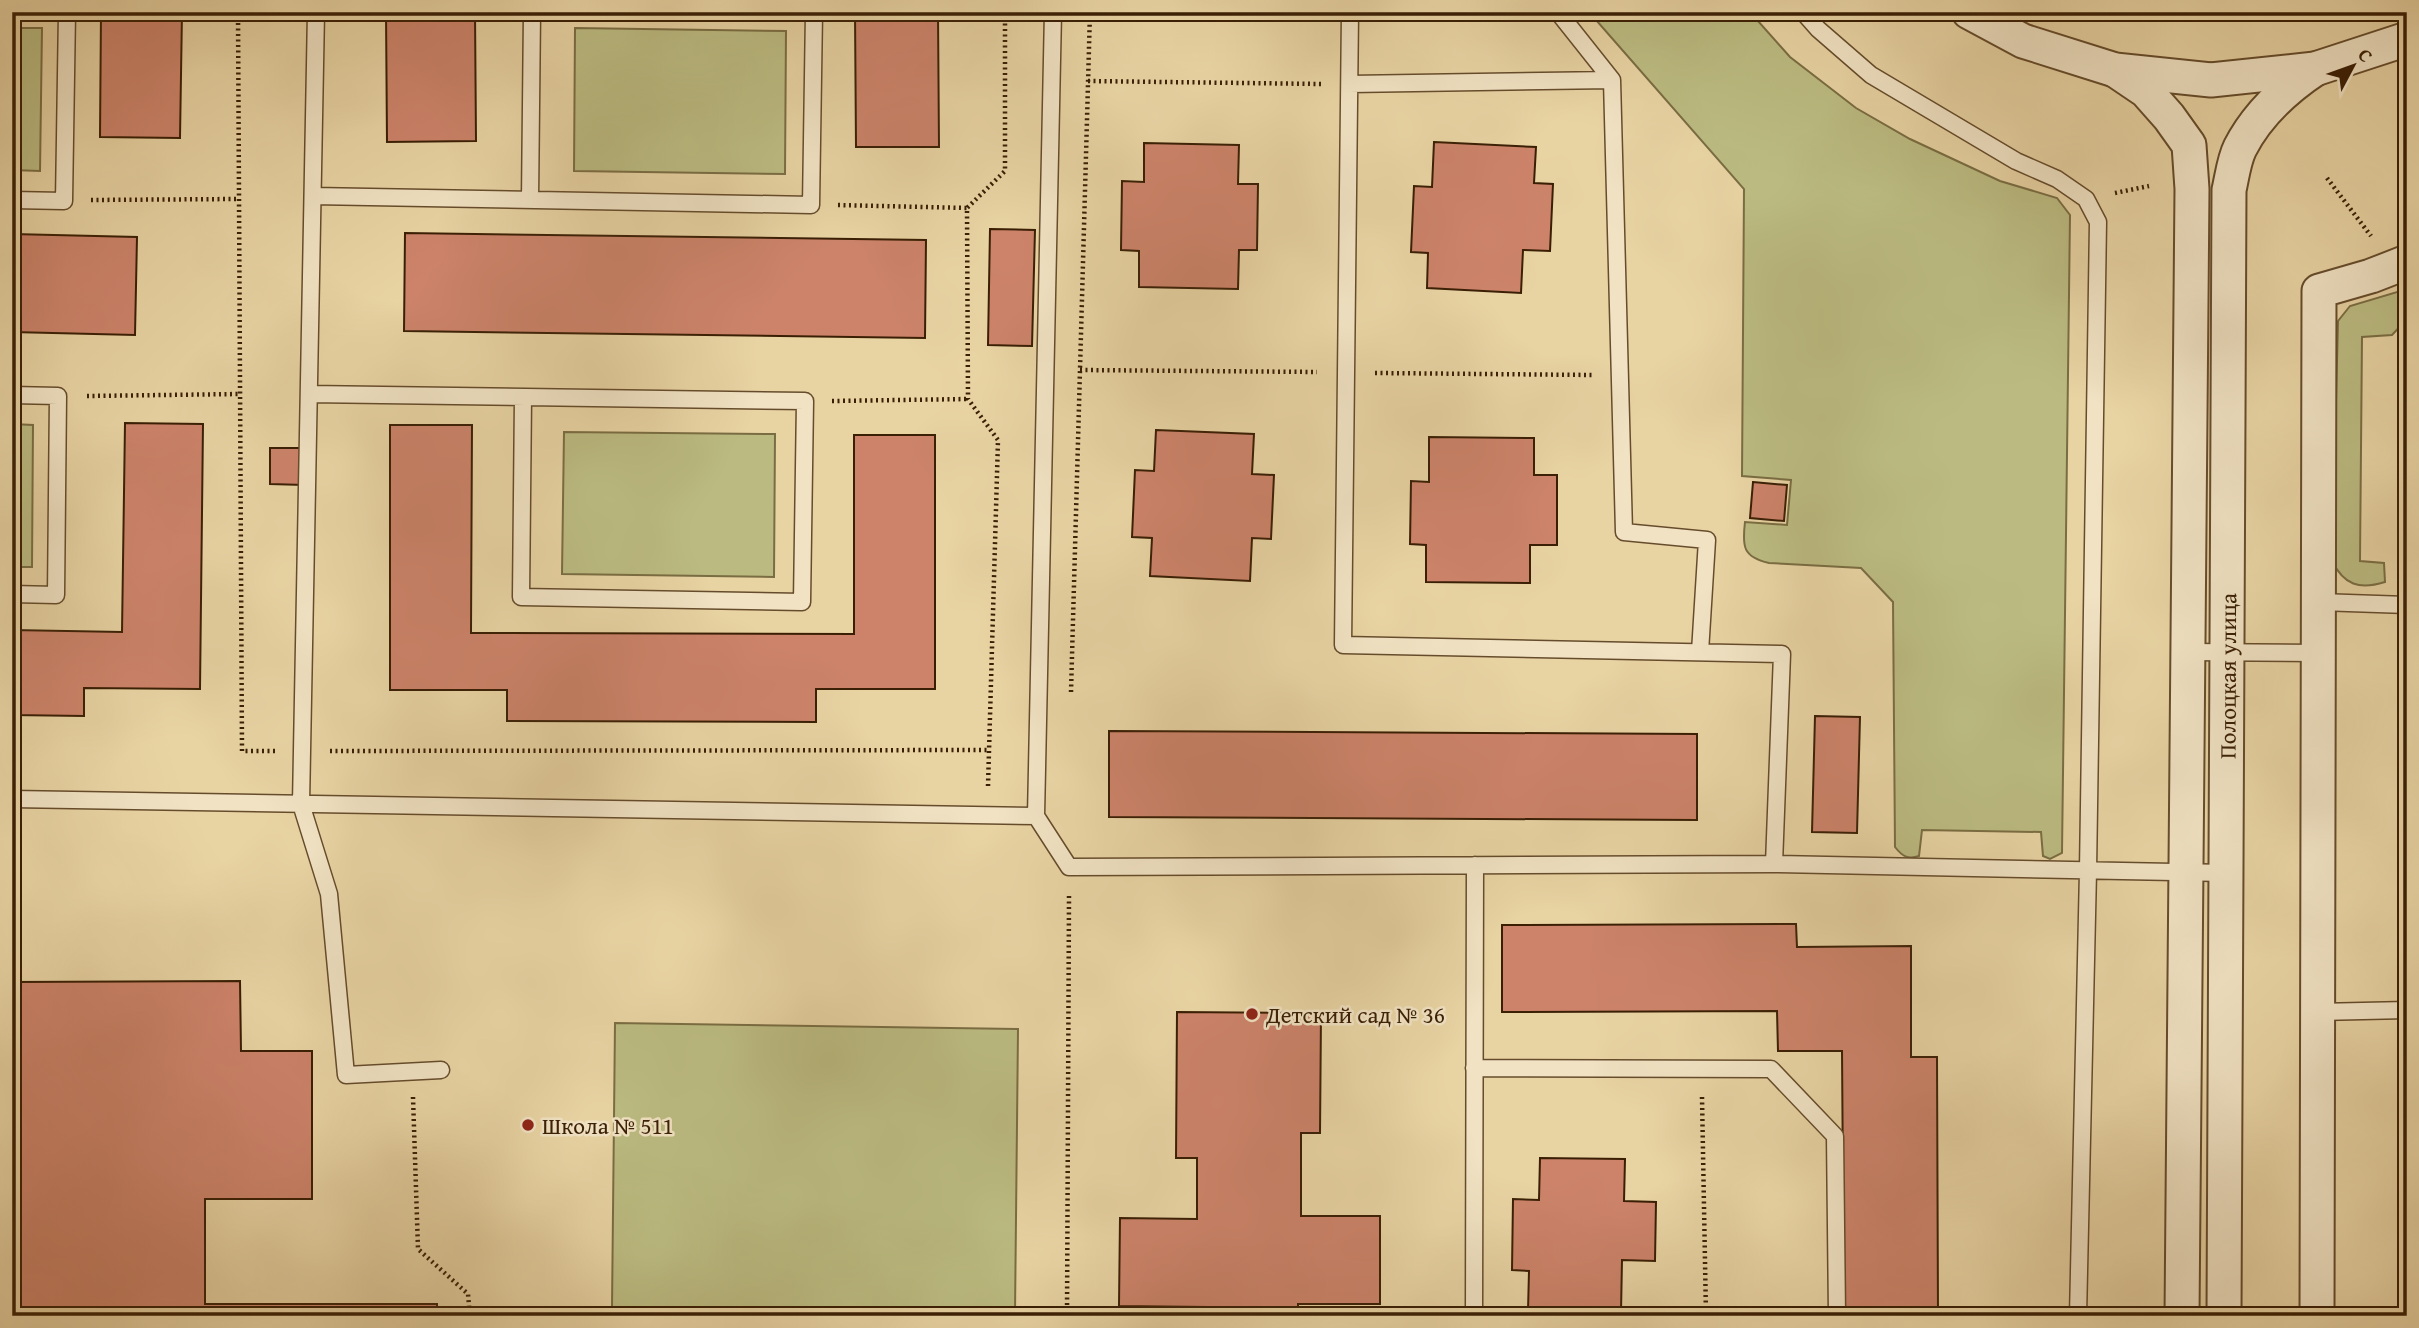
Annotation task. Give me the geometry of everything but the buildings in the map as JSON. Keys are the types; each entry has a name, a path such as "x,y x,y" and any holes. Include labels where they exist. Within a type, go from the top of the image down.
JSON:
{"street":[{"path":"1969,12 2023,41 2115,69 2211,80 2315,69 2407,38"},
{"name":"Полоцкая улица","path":"2115,69 2146,91 2189,145 2192,189 2182,1316"},
{"name":"Полоцкая улица","path":"2224,1316 2229,190 2239,149 2262,115 2292,85 2315,69"},
{"path":"2317,1316 2319,290 2401,264"}],"lane":[{"path":"12,200 64,201 67,12"},
{"path":"316,12 301,804 329,894 346,1075 441,1070"},
{"path":"530,200 533,12"},
{"path":"313,196 811,205 814,12"},
{"path":"1053,12 1036,816 1069,867 1774,864 2225,873"},
{"path":"1350,12 1343,645 1782,653 1774,864"},
{"path":"1558,12 1612,80 1625,532 1707,540 1700,652"},
{"path":"1802,12 1871,75 2016,161 2057,179 2086,199 2098,222 2078,1316"},
{"path":"1350,84 1612,80"},
{"path":"309,394 523,397 805,401 802,602 521,597 523,397"},
{"path":"12,396 58,396 56,595 12,594"},
{"path":"2319,602 2407,605"},
{"path":"2188,652 2318,653"},
{"path":"12,799 1036,816"},
{"path":"1474,1316 1475,865"},
{"path":"2318,1012 2407,1010"},
{"path":"1474,1069 1771,1069 1835,1136 1836,1316"}],"path":[{"path":"238,12 242,751 989,750"},
{"path":"811,205 967,208 1005,171 1005,12"},
{"path":"1071,692 1090,12"},
{"path":"1088,81 1350,84"},
{"path":"2327,178 2401,264"},
{"path":"64,201 237,199"},
{"path":"967,208 968,399 998,440 988,815"},
{"path":"58,396 240,394"},
{"path":"805,401 968,399"},
{"path":"1067,1316 1069,867"},
{"path":"1702,1069 1706,1316"},
{"path":"413,1072 418,1248 468,1294 470,1316"}],"green space":[{"path":"1589,12 1750,12 1790,57 1856,108 1910,139 2000,181 2057,198 2070,215 2062,853 2050,859 2043,856 2041,832 1922,830 1919,856 1906,856 1895,847 1893,602 1861,568 1769,563 1754,558 1744,544 1745,522 1787,525 1791,480 1742,476 1744,189"},
{"path":"12,28 42,28 40,171 12,170"},
{"path":"575,28 786,31 785,174 574,171"},
{"path":"2407,289 2407,319 2392,335 2362,337 2360,561 2384,563 2385,582 2353,584 2342,576 2332,561 2338,321 2350,306"},
{"path":"12,424 33,425 32,567 12,567"},
{"path":"564,432 775,434 774,577 562,574"},
{"path":"615,1023 1018,1029 1015,1313 612,1307"}],"place":[{"name":"Детский сад № 36","path":"1252,1014"},
{"name":"Школа № 511","path":"528,1125"}]}
